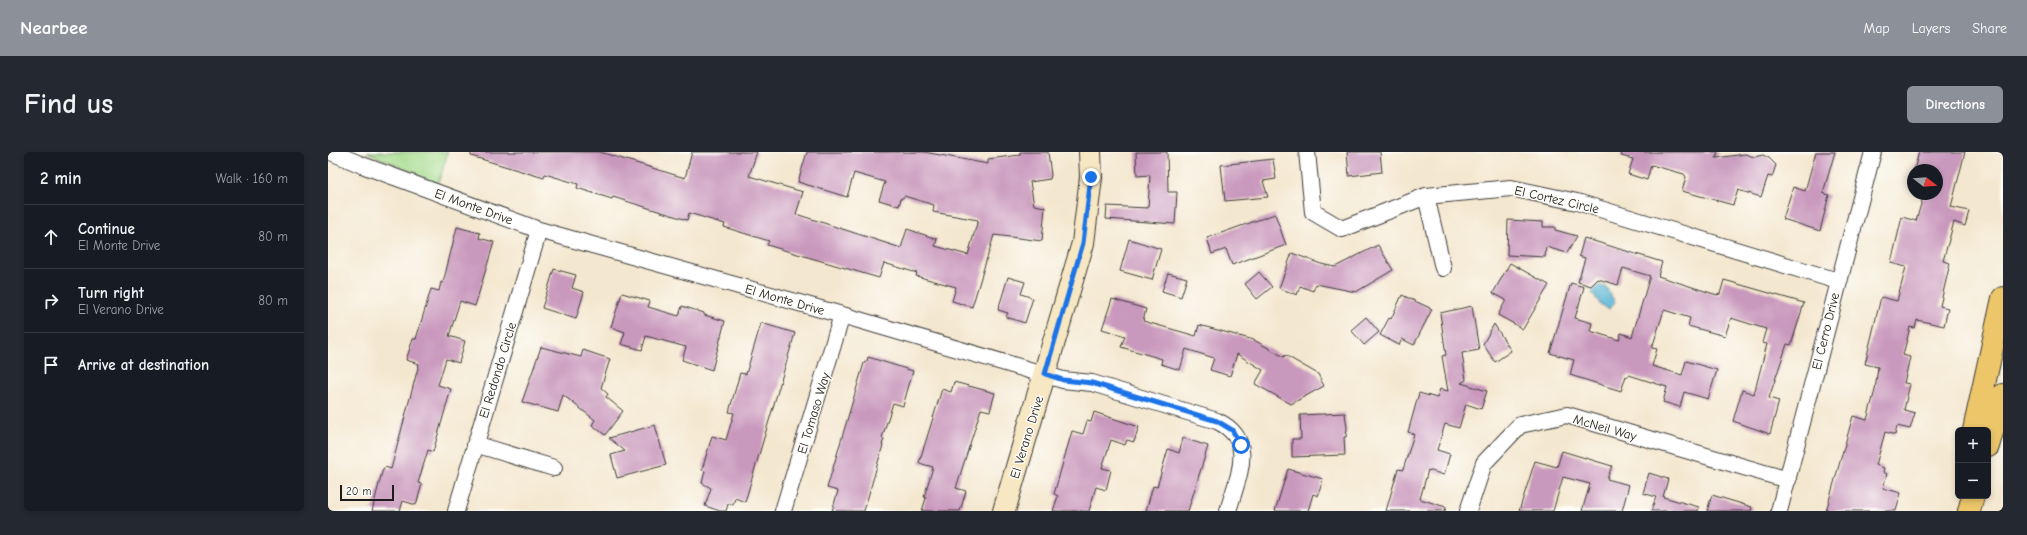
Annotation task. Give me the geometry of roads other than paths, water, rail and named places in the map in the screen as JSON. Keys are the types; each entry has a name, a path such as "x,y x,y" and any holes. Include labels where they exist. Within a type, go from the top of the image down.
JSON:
{"highway":[{"path":"1975,427 2003,298"},
{"path":"1991,436 2003,395"},
{"path":"1956,511 1958,499"},
{"path":"1969,511 1972,499"}],"street":[{"name":"El Monte Drive","path":"331,152 362,166 539,230 842,315 1063,380 1092,383 1225,424 1243,435 1242,462 1228,511"},
{"name":"El Verano Drive","path":"1004,511 1083,243 1091,177 1090,152"},
{"name":"El Cortez Circle","path":"1307,152 1313,212 1342,229 1426,196 1511,188 1577,202 1838,281"},
{"name":"El Cerro Drive","path":"1779,511 1873,152"},
{"path":"1426,196 1442,268"},
{"name":"El Redondo Circle","path":"456,511 539,230"},
{"name":"El Tomaso Way","path":"783,511 842,315"},
{"name":"McNeil Way","path":"1468,511 1484,462 1520,425 1566,415 1788,480"},
{"path":"475,444 554,468"}],"water":[{"path":"1598,285 1606,287 1615,302 1609,309 1601,305 1592,293"}]}
